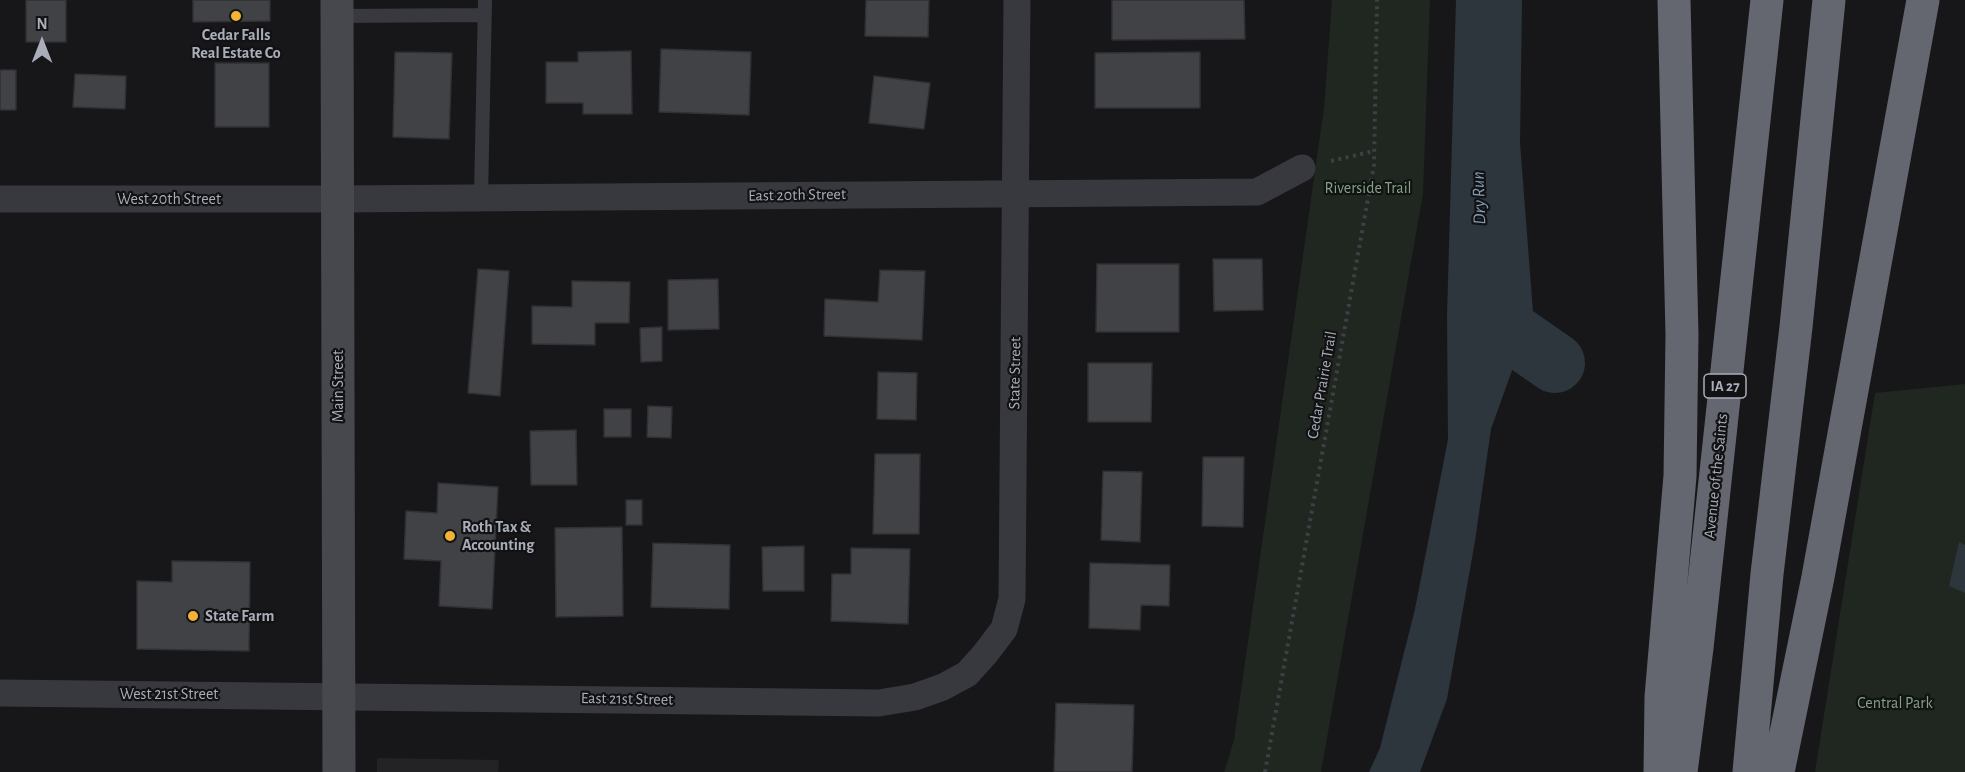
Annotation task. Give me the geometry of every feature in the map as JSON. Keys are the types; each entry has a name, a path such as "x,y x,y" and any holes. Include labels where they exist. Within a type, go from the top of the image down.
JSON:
{"highway":[{"path":"1660,772 1661,698 1680,476 1682,335 1674,0"},
{"name":"Avenue of the Saints","path":"1681,772 1767,0"},
{"path":"1749,772 1767,574 1796,327 1829,0"},
{"path":"1778,772 1818,577 1923,0"}],"main road":[{"name":"Main Street","path":"337,8 339,772"}],"street":[{"name":"State Street","path":"915,697 943,687 967,674 1004,629 1012,598 1017,0"},
{"name":"East 20th Street","path":"337,199 1257,192 1302,168"},
{"name":"West 20th Street","path":"0,199 337,199"},
{"name":"West 21st Street","path":"0,693 339,696"},
{"name":"East 21st Street","path":"339,696 867,702 915,697"}],"lane":[{"path":"481,198 485,0"},
{"path":"337,8 485,15"}],"path":[{"name":"Cedar Prairie Trail","path":"1265,772 1374,165 1377,0"},
{"path":"1302,168 1374,151"}],"shaded area":[{"path":"377,758 499,760 498,772 377,772"}],"green space":[{"name":"Riverside Trail","path":"1332,0 1430,0 1423,194 1321,772 1224,772 1234,740 1324,108"},
{"name":"Central Park","path":"1965,384 1965,772 1815,772 1875,393"}],"water":[{"path":"1456,0 1522,0 1520,143 1533,312 1491,429 1475,541 1447,699 1420,772 1369,772 1380,748 1415,609 1448,439 1447,316"},
{"path":"1959,542 1965,545 1965,593 1949,586"}],"building":[{"path":"26,0 66,0 66,42 26,42"},
{"path":"193,0 270,0 270,21 193,22"},
{"path":"866,0 929,0 928,37 865,36"},
{"path":"1112,0 1244,0 1245,39 1112,40"},
{"path":"661,49 751,52 749,115 659,112"},
{"path":"631,51 632,114 583,114 583,103 546,103 546,62 578,62 578,52"},
{"path":"395,52 452,53 449,139 393,137"},
{"path":"1200,52 1200,108 1095,108 1095,53"},
{"path":"215,63 269,63 269,127 215,127"},
{"path":"0,70 16,70 16,110 0,110"},
{"path":"75,74 126,76 125,109 73,107"},
{"path":"874,76 930,83 924,129 869,123"},
{"path":"1213,259 1262,259 1263,310 1214,311"},
{"path":"1097,264 1179,264 1179,332 1096,332"},
{"path":"478,269 509,271 500,396 468,393"},
{"path":"880,270 925,271 922,340 824,336 825,299 878,302"},
{"path":"718,279 719,329 668,330 668,280"},
{"path":"572,281 630,282 629,323 595,323 595,345 532,344 532,306 572,307"},
{"path":"662,327 662,361 641,362 640,328"},
{"path":"1088,363 1152,363 1151,422 1088,422"},
{"path":"878,372 917,373 916,420 877,419"},
{"path":"648,406 672,407 671,438 647,437"},
{"path":"604,409 631,409 631,437 604,437"},
{"path":"576,430 577,485 531,485 530,431"},
{"path":"875,454 920,454 919,534 873,534"},
{"path":"1203,457 1244,457 1243,527 1202,526"},
{"path":"1103,471 1142,472 1140,542 1101,540"},
{"name":"Roth Tax & Accounting","path":"438,483 498,487 492,609 439,606 441,561 404,559 406,511 437,513"},
{"path":"626,500 642,500 642,525 626,525"},
{"path":"622,527 623,616 556,617 555,528"},
{"path":"653,543 730,545 729,609 651,607"},
{"path":"804,546 804,591 763,591 762,547"},
{"path":"851,548 910,549 908,624 831,621 832,574 851,574"},
{"name":"State Farm","path":"172,561 250,562 249,651 137,649 137,581 172,582"},
{"path":"1090,563 1170,565 1169,606 1141,605 1140,630 1089,628"},
{"path":"1056,703 1134,705 1132,772 1054,772"}],"waterway":[{"name":"Dry Run","path":"1486,272 1496,322 1555,363"}],"place":[{"name":"Cedar Falls Real Estate Co","path":"236,16"},
{"name":"Roth Tax & Accounting","path":"450,536"},
{"name":"State Farm","path":"193,616"}]}
